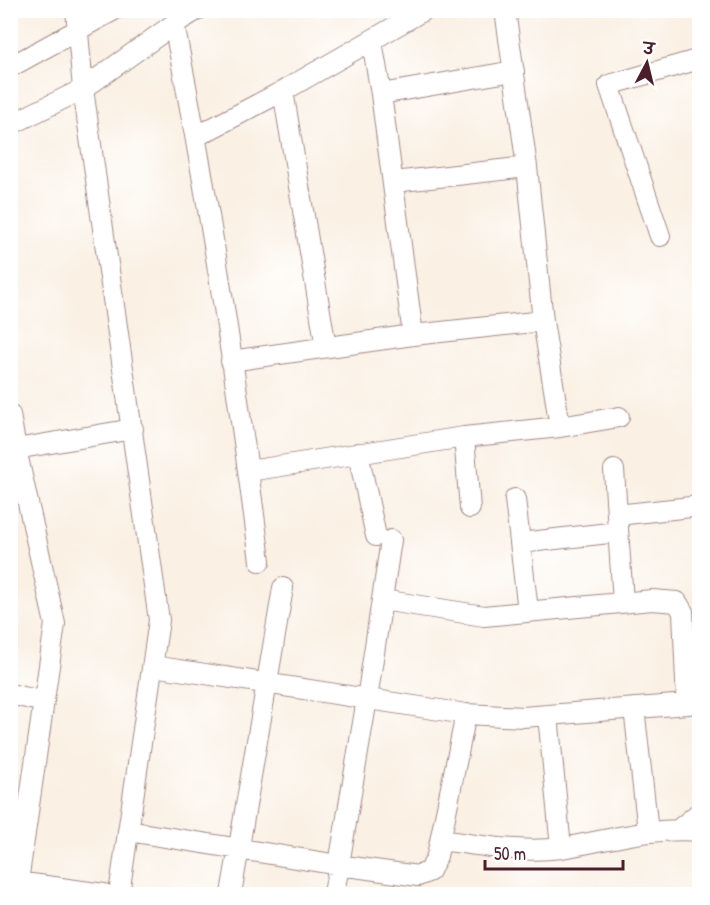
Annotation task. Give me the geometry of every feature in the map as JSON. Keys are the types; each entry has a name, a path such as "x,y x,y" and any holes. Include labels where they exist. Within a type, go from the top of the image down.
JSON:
{"street":[{"path":"76,10 83,89 159,620 119,894"},
{"path":"10,68 78,37 114,10"},
{"path":"10,125 83,89 197,10"},
{"path":"196,136 283,91 424,10"},
{"path":"505,10 527,167 543,321 560,427"},
{"path":"174,24 196,136 249,471 260,561"},
{"path":"372,41 394,183 413,335"},
{"path":"660,236 609,85 699,59"},
{"path":"381,94 514,70"},
{"path":"283,91 326,347"},
{"path":"394,183 527,167"},
{"path":"231,361 413,335 543,321"},
{"path":"10,415 13,450 55,624 14,881 104,894"},
{"path":"249,471 464,437 560,427 619,417"},
{"path":"13,450 133,429"},
{"path":"464,437 470,508"},
{"path":"334,894 382,600 384,538 358,453"},
{"path":"614,470 623,603"},
{"path":"515,499 528,611"},
{"path":"520,543 699,506"},
{"path":"231,894 283,588"},
{"path":"153,666 466,714 523,717 693,704 683,612 677,602 652,600 484,616 382,600"},
{"path":"10,694 44,702"},
{"path":"634,708 648,831"},
{"path":"128,831 418,876 430,871 442,840 466,714"},
{"path":"549,715 561,848"},
{"path":"678,830 699,812"},
{"path":"442,840 517,850 561,848 648,831 699,831"}]}
